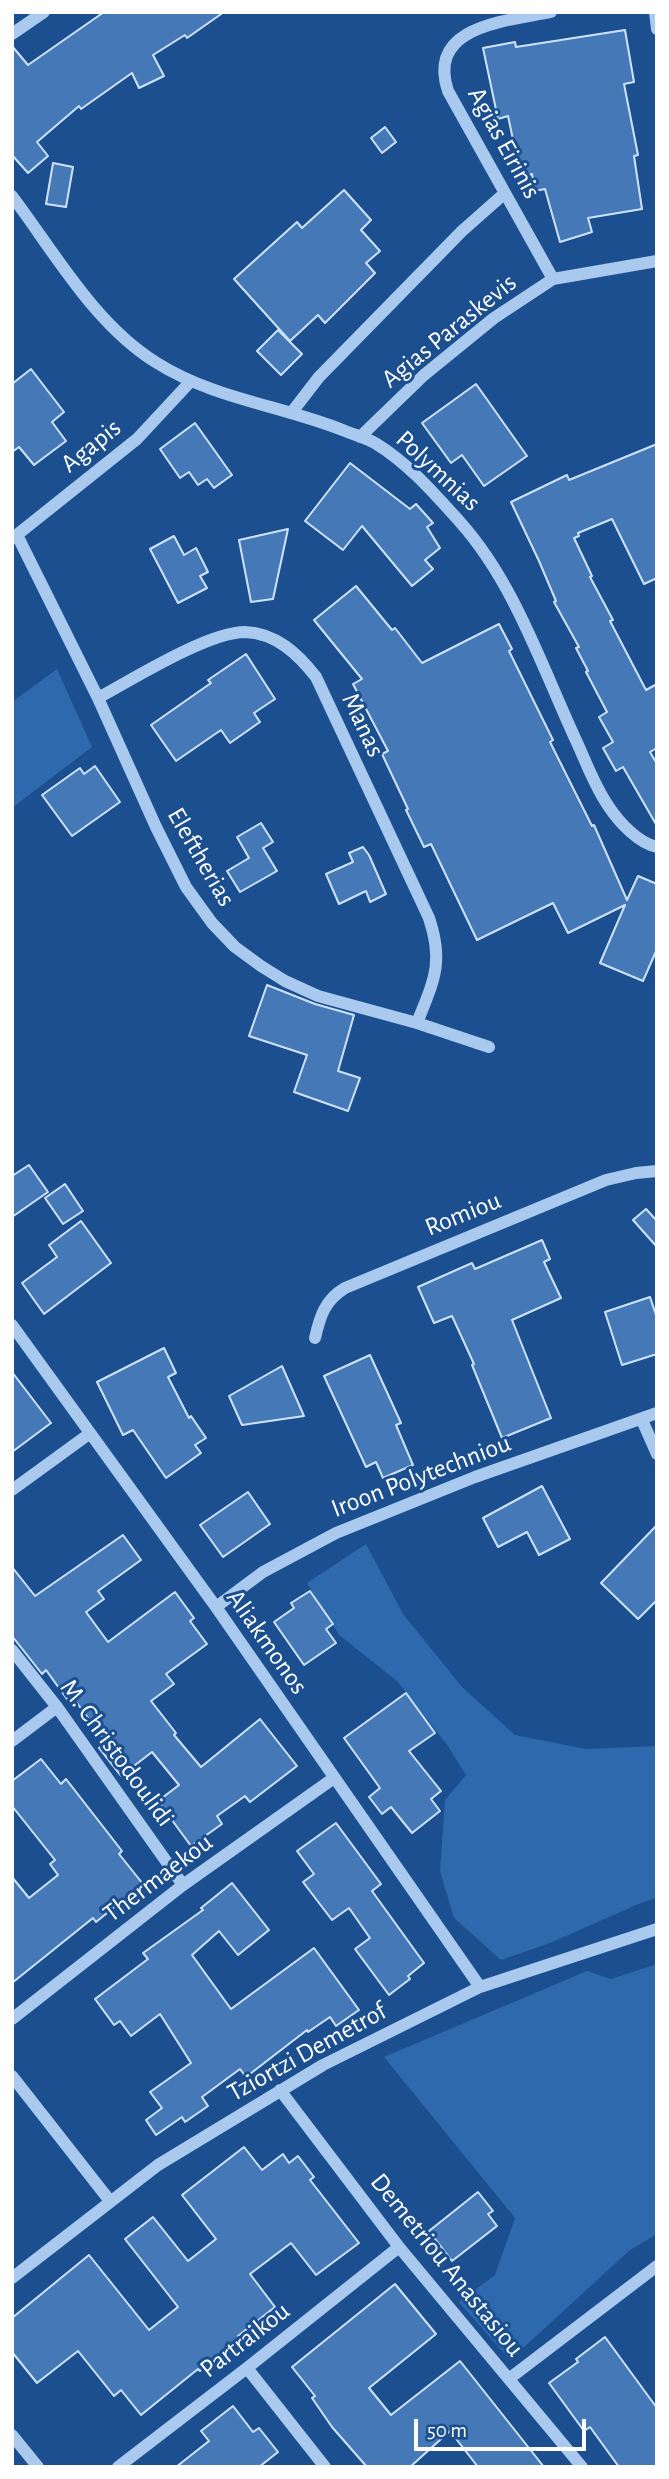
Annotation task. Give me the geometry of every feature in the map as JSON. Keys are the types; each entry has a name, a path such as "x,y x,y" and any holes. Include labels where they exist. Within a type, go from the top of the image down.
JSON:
{"street":[{"path":"12,34 44,12"},
{"name":"Agias Eirinis","path":"551,12 479,27 462,36 449,51 444,65 444,78 448,91 553,279"},
{"path":"656,12 657,29"},
{"path":"292,412 319,377 462,231 505,193"},
{"name":"Polymnias","path":"12,196 107,323 132,346 191,381 315,418 373,442 400,460 437,495 473,536 503,583 609,808 632,833 657,847"},
{"name":"Agias Paraskevis","path":"360,437 424,376 468,339 494,318 553,279 657,261"},
{"name":"Agapis","path":"15,536 137,439 191,381"},
{"name":"Eleftherias","path":"15,536 98,698 162,839 187,887 212,923 236,947 285,981 318,996 416,1023 489,1047"},
{"name":"Manas","path":"98,698 194,647 223,635 245,632 262,635 284,644 301,658 316,677 433,929 438,958 433,981 416,1023"},
{"name":"Romiou","path":"316,1338 320,1319 330,1298 345,1288 606,1180 636,1172 657,1171"},
{"name":"Aliakmonos","path":"12,1325 216,1607 480,1987"},
{"name":"Iroon Polytechniou","path":"216,1607 263,1572 336,1533 475,1477 657,1413"},
{"path":"642,1420 657,1454"},
{"path":"12,1490 89,1434"},
{"name":"M. Christodoulidi","path":"12,1650 57,1707 183,1885"},
{"path":"12,1741 57,1707"},
{"name":"Thermaekou","path":"12,2019 183,1885 334,1778"},
{"name":"Tziortzi Demetrof","path":"12,2278 158,2165 323,2065 480,1987 657,1929"},
{"path":"12,2076 110,2201"},
{"name":"Demetriou Anastasiou","path":"280,2090 399,2246 582,2467"},
{"name":"Partraikou","path":"118,2467 399,2246"},
{"path":"510,2378 657,2266"},
{"path":"247,2368 325,2467"},
{"path":"12,2435 38,2467"}],"shaded area":[{"path":"57,669 92,747 12,808 12,702"},
{"path":"366,1544 403,1614 462,1687 515,1735 586,1749 657,1746 657,1898 550,1943 501,1960 454,1918 440,1871 445,1800 466,1775 448,1746 397,1681 339,1635 307,1583"},
{"path":"657,1964 657,2234 630,2250 510,2360 459,2302 495,2275 515,2218 384,2057 587,1971 611,1979"}],"building":[{"path":"104,12 224,12 187,38 185,35 153,55 164,76 139,88 132,73 81,109 79,106 37,142 48,156 28,173 12,155 12,46 28,65"},
{"path":"625,30 634,82 624,84 638,155 634,156 642,209 588,218 592,232 560,242 545,189 535,191 532,174 521,177 508,116 498,119 483,48 515,42 516,47"},
{"path":"385,127 396,142 382,153 371,138"},
{"path":"53,163 73,167 66,207 46,204"},
{"path":"344,190 371,220 361,230 380,251 366,263 375,273 325,323 318,315 290,341 234,279 297,222 302,228"},
{"path":"278,330 302,354 281,375 257,351"},
{"path":"31,369 64,412 52,422 66,441 34,465 19,447 12,452 12,384"},
{"path":"476,384 527,456 484,486 462,455 451,463 422,423"},
{"path":"195,423 232,475 214,488 207,479 198,485 189,472 180,478 160,449"},
{"path":"657,444 657,578 644,584 612,519 578,533 579,536 574,538 592,576 590,577 613,620 610,621 646,690 657,684 657,748 650,752 657,764 657,826 623,767 616,771 603,748 613,742 599,717 607,712 586,672 588,671 576,648 579,647 554,602 556,601 539,561 511,502 567,475 569,480"},
{"path":"350,463 410,509 416,504 433,523 427,527 440,548 425,560 433,569 412,586 362,526 343,550 305,521"},
{"path":"288,529 273,599 251,602 239,540"},
{"path":"174,536 184,555 196,548 208,572 200,576 207,588 178,603 150,549"},
{"path":"356,586 392,630 395,628 422,663 499,624 512,649 509,651 553,740 550,742 592,826 594,825 627,900 638,876 657,884 657,949 643,981 600,963 625,905 568,933 553,903 477,940 431,844 424,847 406,810 408,809 382,754 388,751 353,684 362,679 314,620"},
{"path":"246,654 275,699 254,713 260,722 230,743 221,730 176,761 151,725 211,683 208,680"},
{"path":"95,766 120,802 72,836 42,795 80,768 84,774"},
{"path":"261,823 273,842 263,848 277,871 240,892 227,871 249,858 237,837"},
{"path":"363,847 386,894 370,902 366,891 339,904 326,874 353,862 349,853"},
{"path":"267,985 315,1004 354,1015 338,1071 360,1078 348,1111 294,1092 307,1055 249,1036"},
{"path":"29,1165 48,1192 12,1217 12,1176"},
{"path":"65,1184 83,1211 63,1224 45,1198"},
{"path":"646,1209 657,1221 657,1247 633,1220"},
{"path":"81,1221 111,1263 44,1314 22,1283 57,1257 49,1245"},
{"path":"542,1240 550,1259 544,1262 561,1298 512,1320 551,1418 502,1438 472,1365 474,1364 452,1316 434,1323 418,1287 472,1263 475,1269"},
{"path":"650,1297 657,1318 657,1354 622,1365 605,1312"},
{"path":"164,1348 176,1373 168,1377 189,1418 191,1416 206,1438 195,1445 201,1453 166,1478 133,1430 123,1435 97,1382"},
{"path":"370,1355 401,1423 396,1425 413,1465 383,1478 376,1462 366,1467 324,1376"},
{"path":"282,1366 304,1416 242,1425 229,1396"},
{"path":"12,1372 51,1423 12,1452"},
{"path":"542,1486 570,1539 539,1555 527,1532 498,1547 483,1518"},
{"path":"248,1492 270,1524 223,1557 200,1525"},
{"path":"657,1525 657,1600 638,1619 601,1583"},
{"path":"123,1535 141,1560 98,1591 104,1599 86,1612 108,1642 175,1592 194,1618 190,1621 207,1644 166,1674 174,1684 151,1701 176,1733 174,1735 201,1767 260,1719 297,1766 250,1802 245,1796 217,1816 222,1824 191,1846 158,1801 179,1785 152,1752 121,1776 99,1748 106,1742 77,1703 72,1706 46,1670 42,1674 12,1636 12,1567 35,1596"},
{"path":"310,1591 333,1624 326,1629 336,1643 304,1665 274,1622 294,1608 291,1603"},
{"path":"406,1693 435,1733 409,1751 441,1791 431,1799 440,1811 412,1833 391,1807 382,1814 369,1797 380,1788 344,1738"},
{"path":"41,1759 61,1784 66,1779 122,1851 119,1854 143,1884 96,1922 93,1918 12,1983 12,1877 29,1898 58,1875 50,1864 55,1860 12,1806 12,1781"},
{"path":"336,1823 381,1884 372,1891 424,1963 408,1976 410,1979 389,1995 355,1949 370,1938 349,1908 332,1920 303,1882 314,1874 297,1851"},
{"path":"232,1883 269,1930 238,1955 219,1931 192,1955 231,2009 314,1948 359,2010 336,2026 330,2017 308,2032 307,2030 246,2077 240,2069 202,2097 208,2106 185,2122 182,2117 156,2135 146,2120 162,2108 150,2092 191,2063 160,2014 131,2036 120,2021 114,2025 95,1999 148,1959 143,1953 203,1910 201,1908"},
{"path":"244,2147 262,2170 283,2154 289,2163 298,2156 314,2177 310,2180 359,2243 316,2275 291,2243 250,2274 275,2307 238,2336 240,2339 141,2415 121,2390 114,2396 78,2351 37,2383 12,2352 12,2318 89,2255 149,2330 178,2307 125,2239 153,2217 188,2261 216,2239 182,2195"},
{"path":"478,2192 493,2211 488,2214 497,2226 452,2261 429,2231"},
{"path":"395,2284 436,2334 369,2388 391,2415 460,2361 544,2467 478,2467 450,2431 410,2467 367,2467 332,2427 312,2398 315,2396 292,2367"},
{"path":"605,2337 657,2408 657,2467 619,2467 590,2427 584,2431 549,2383 578,2362 576,2359"},
{"path":"233,2406 253,2432 259,2428 278,2452 259,2467 176,2467 209,2441 201,2431"}]}
